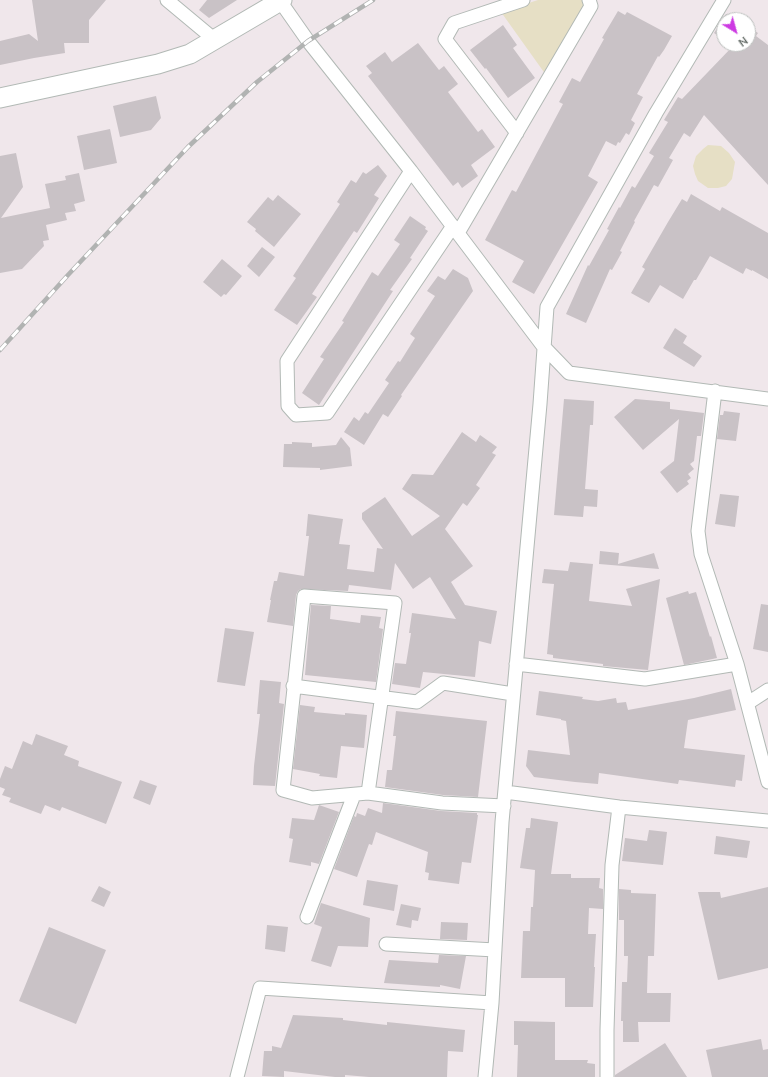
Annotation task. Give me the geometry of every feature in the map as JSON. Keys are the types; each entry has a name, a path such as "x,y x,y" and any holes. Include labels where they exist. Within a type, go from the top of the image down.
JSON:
{"street":[{"path":"168,0 215,40"},
{"path":"517,133 445,39 454,23 523,0"},
{"path":"411,171 287,361 288,406 296,414 327,413 456,229 517,133 591,6 589,0"},
{"path":"483,1074 492,1003 505,792 540,404 547,307 656,113 724,0"},
{"path":"0,98 158,64 190,54 281,1 308,41 456,229 543,346 569,373 768,399"},
{"path":"715,391 698,531 700,554 737,664 768,782"},
{"path":"368,794 394,603 304,596 293,686 283,790 312,798 368,794 442,803 504,806"},
{"path":"516,664 645,679 737,664"},
{"path":"293,686 417,702 443,683 513,694"},
{"path":"748,703 768,690"},
{"path":"505,792 619,807 768,821"},
{"path":"307,917 354,794"},
{"path":"607,1077 612,865 619,807"},
{"path":"386,944 495,950"},
{"path":"237,1077 260,988 492,1003"}],"shaded area":[{"path":"538,0 584,0 586,6 546,75 501,12"},
{"path":"708,145 721,146 729,153 735,162 732,179 726,186 708,188 698,181 693,166 696,156"}],"building":[{"path":"32,0 106,0 89,20 89,43 64,43 65,53 0,65 0,41 29,34 38,41"},
{"path":"207,0 237,0 209,18 199,10"},
{"path":"618,11 625,15 627,12 672,36 664,50 659,57 658,56 637,94 643,97 631,120 635,123 629,135 626,133 620,143 618,142 616,146 606,141 588,176 598,182 534,294 512,282 524,261 485,240 512,190 516,192 563,104 559,102 572,78 580,82 604,39 602,38"},
{"path":"503,25 517,45 513,48 535,78 508,98 486,68 485,69 470,50"},
{"path":"756,36 768,45 768,185 704,115 690,137 684,133 669,158 673,160 658,187 654,185 634,221 635,222 620,251 622,252 612,270 610,269 586,323 566,314 588,265 589,266 609,230 607,229 619,207 620,208 632,186 635,188 654,156 649,153 668,122 664,120 678,97 682,99 727,52 756,52"},
{"path":"418,43 439,70 444,66 458,84 448,92 478,132 482,129 495,147 471,165 478,176 462,188 458,182 453,186 368,76 372,73 366,66 385,52 392,62"},
{"path":"156,96 161,118 151,130 120,137 113,106"},
{"path":"110,129 117,163 84,170 77,136"},
{"path":"16,153 23,187 1,218 50,208 45,184 66,180 65,176 79,173 85,201 74,204 76,211 65,213 67,220 46,225 49,240 43,241 44,246 22,269 0,273 0,156"},
{"path":"378,165 387,176 374,195 379,198 357,233 354,231 312,294 317,297 297,325 274,310 296,278 293,276 340,204 337,202 351,180 356,183 363,172 366,174"},
{"path":"691,194 720,211 722,207 768,233 768,279 746,268 743,274 710,256 683,299 660,285 649,303 631,293 645,269 642,267 668,222 682,199 687,202"},
{"path":"278,195 301,214 274,247 247,222 268,197 273,201"},
{"path":"410,216 426,227 425,229 428,231 410,258 412,259 390,290 393,291 319,405 302,393 324,359 320,357 344,322 342,321 372,272 378,276 400,244 394,240"},
{"path":"262,247 275,257 259,277 247,266"},
{"path":"222,259 242,276 226,295 224,294 221,297 203,282"},
{"path":"453,269 468,278 473,291 401,395 402,396 388,417 383,414 364,445 344,432 354,417 359,421 365,412 368,414 389,383 385,380 398,361 400,362 415,338 410,334 435,296 427,291 438,276 445,280"},
{"path":"675,328 687,336 683,343 702,356 694,367 663,348"},
{"path":"564,399 594,401 593,425 590,425 585,489 598,490 597,507 584,506 583,517 554,515"},
{"path":"635,399 670,402 670,409 704,413 701,436 697,436 694,461 690,464 694,469 688,474 691,478 687,481 689,484 677,493 660,472 674,461 679,419 643,450 614,417"},
{"path":"724,411 740,413 736,441 717,439 720,415 723,415"},
{"path":"462,432 476,442 480,435 497,447 492,453 496,455 476,485 480,488 467,506 463,503 445,529 473,566 451,582 465,605 497,611 491,644 479,641 475,677 423,672 420,688 392,684 395,663 406,664 411,633 409,633 412,613 456,619 430,577 413,589 395,563 391,590 349,585 348,591 301,589 296,595 293,626 267,622 274,581 277,581 279,572 304,576 309,536 306,536 308,514 343,519 339,544 350,545 347,569 374,572 377,548 383,549 362,519 362,513 385,497 412,536 440,516 402,489 412,474 433,475"},
{"path":"341,437 350,448 352,466 320,470 320,468 283,467 284,444 292,444 292,442 312,443 312,447 336,445"},
{"path":"720,494 739,496 735,527 715,524"},
{"path":"600,551 619,553 618,564 654,553 659,569 599,564"},
{"path":"570,562 593,564 589,601 632,606 626,589 660,579 648,670 603,666 603,664 553,658 553,655 547,654 554,584 542,583 544,569 568,571"},
{"path":"688,591 689,594 696,592 717,658 684,665 666,598"},
{"path":"761,604 768,605 768,652 753,649"},
{"path":"311,605 331,606 330,619 360,623 361,615 381,617 379,628 383,629 376,682 305,675"},
{"path":"225,628 254,632 245,686 217,682"},
{"path":"260,680 281,682 279,703 284,704 275,786 253,785 260,714 257,714"},
{"path":"731,689 736,710 688,720 684,748 745,755 742,781 736,780 735,787 679,780 678,784 599,773 598,784 575,782 534,777 526,766 528,750 570,755 566,721 536,715 539,691 583,697 582,699 598,701 616,698 617,703 626,702 628,710 694,698"},
{"path":"300,705 315,707 314,712 345,715 345,713 367,715 364,748 341,746 337,778 319,776 320,774 293,769"},
{"path":"396,711 487,721 478,797 443,795 385,787 387,770 392,770 396,736 393,736"},
{"path":"36,734 68,746 64,755 79,761 78,766 122,782 106,824 62,807 60,811 45,805 41,814 9,802 11,798 2,795 5,789 0,787 0,779 5,766 12,769 23,741 32,745"},
{"path":"140,780 157,786 150,805 133,798"},
{"path":"383,803 441,811 477,813 478,815 471,863 462,862 459,884 428,880 429,873 425,872 428,852 376,832 372,845 369,844 357,877 334,869 354,816 356,817 357,813 365,816 368,808 382,813"},
{"path":"319,805 339,812 319,864 311,862 311,866 289,862 293,839 289,838 292,818 314,820"},
{"path":"531,818 558,822 551,874 571,874 571,878 600,878 599,888 603,889 603,909 589,908 588,934 596,934 593,1007 565,1007 565,978 521,978 523,931 530,931 535,870 520,868 526,828 530,828"},
{"path":"649,830 667,832 663,865 622,861 625,838 647,841"},
{"path":"716,836 750,841 747,858 714,854"},
{"path":"367,880 398,885 394,911 363,905"},
{"path":"99,886 111,892 104,907 91,901"},
{"path":"768,887 768,968 718,980 698,892 720,892 721,898"},
{"path":"619,889 631,890 631,893 656,894 654,956 648,956 647,993 671,993 670,1022 638,1022 639,1042 623,1042 623,1021 621,1021 622,982 627,982 628,956 624,956 624,920 619,920"},
{"path":"321,903 370,918 368,947 338,946 331,967 311,961 322,927 314,924"},
{"path":"401,904 421,908 418,921 412,920 411,928 396,925"},
{"path":"441,922 468,923 467,940 440,939"},
{"path":"267,925 288,927 285,952 265,949"},
{"path":"49,927 106,950 76,1024 19,1001"},
{"path":"439,955 466,956 460,989 440,985 440,987 384,983 389,960 438,963"},
{"path":"293,1015 343,1018 343,1020 387,1025 387,1022 465,1030 463,1052 448,1051 447,1077 369,1077 345,1075 345,1077 335,1077 284,1071 284,1077 262,1076 264,1051 272,1051 272,1046 281,1048"},
{"path":"514,1021 555,1022 555,1060 588,1060 587,1063 595,1064 595,1077 517,1077 518,1045 514,1045"},
{"path":"761,1039 763,1050 768,1049 768,1077 712,1077 706,1050"},
{"path":"665,1043 687,1077 615,1077 615,1075"}],"railway":[{"path":"0,350 188,147 257,82 308,41 373,0"}]}
